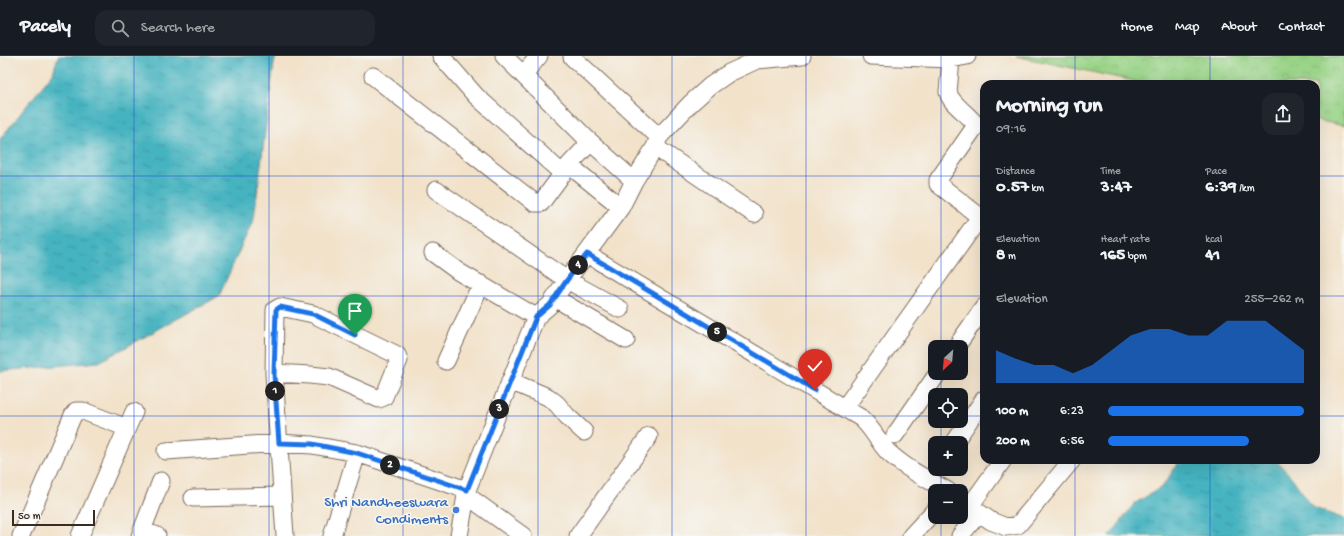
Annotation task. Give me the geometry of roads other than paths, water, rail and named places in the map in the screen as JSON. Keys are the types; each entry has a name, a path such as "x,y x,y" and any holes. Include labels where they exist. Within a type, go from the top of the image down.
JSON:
{"street":[{"path":"441,56 476,96 566,169 621,207"},
{"path":"523,75 539,56"},
{"path":"459,536 466,492 536,317 550,305 621,207 657,142 690,103 728,73 754,58 802,56"},
{"path":"870,56 951,59 968,56"},
{"path":"506,57 586,137 634,182"},
{"path":"572,57 657,142 754,214"},
{"path":"951,59 948,92 949,97 975,124 975,127 938,180 938,184 980,216"},
{"path":"373,76 534,203 541,203 544,201 566,169 586,147 586,137"},
{"path":"436,190 567,280 620,309"},
{"path":"848,403 980,221"},
{"path":"433,253 459,272 536,317"},
{"path":"587,254 861,418 868,424 886,450 896,459 914,473 935,484"},
{"path":"446,361 481,284"},
{"path":"555,298 626,340"},
{"path":"274,374 329,377 379,400 384,397 399,360 397,355 313,314 280,307 276,310 274,374 285,536"},
{"path":"961,340 980,313"},
{"path":"895,435 933,380"},
{"path":"510,381 548,397 557,404 584,432"},
{"path":"959,436 980,405"},
{"path":"21,536 22,530 69,422 76,411 83,411 127,428"},
{"path":"80,536 134,412"},
{"path":"578,536 649,436"},
{"path":"166,451 279,443 312,444 357,453 466,492 523,536"},
{"path":"332,536 357,453"},
{"path":"960,536 970,507 1000,464"},
{"path":"970,507 990,521 1006,527 1018,525 1069,464"},
{"path":"147,534 161,481"},
{"path":"193,498 282,496"},
{"path":"911,536 928,518"}],"water":[{"path":"58,56 276,56 254,218 219,296 99,362 0,371 0,139 53,73"},
{"path":"1177,464 1280,464 1293,479 1312,507 1344,519 1344,536 1110,536 1134,504 1163,486"}],"place":[{"name":"Shri Nandheeswara Condiments","path":"456,510"}]}
